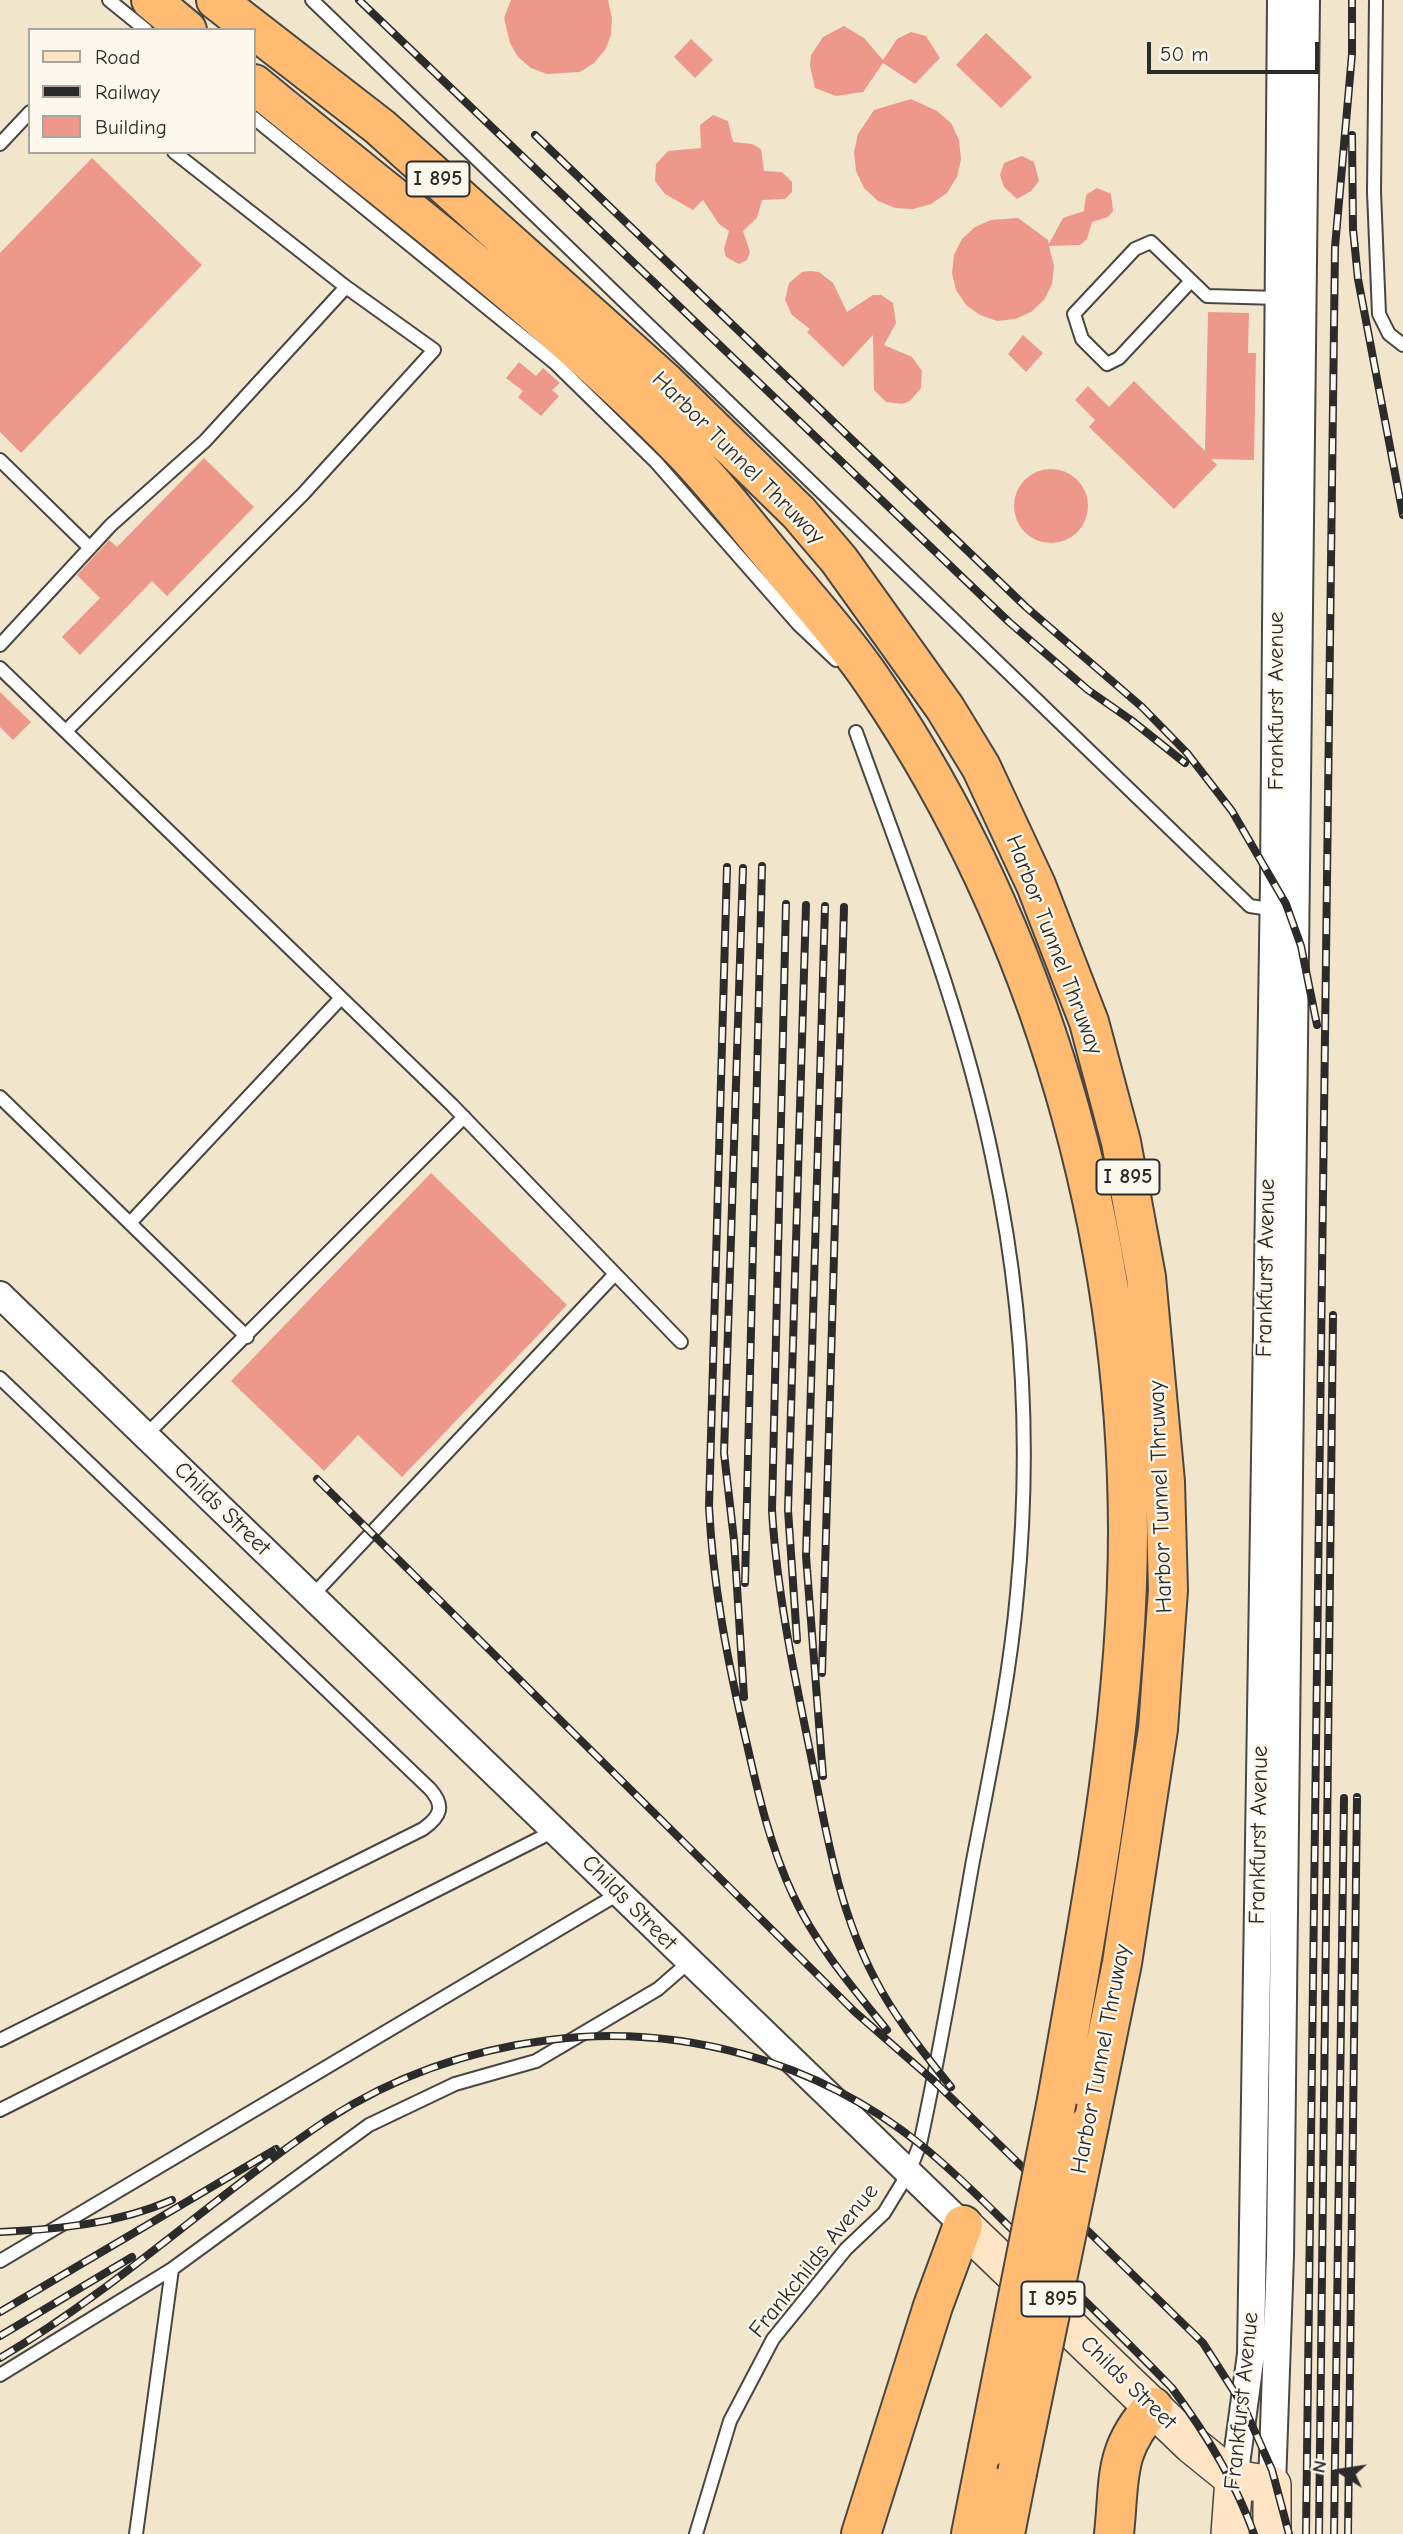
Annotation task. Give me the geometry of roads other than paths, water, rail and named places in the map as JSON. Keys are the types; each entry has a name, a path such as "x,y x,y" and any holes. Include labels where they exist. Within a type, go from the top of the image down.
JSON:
{"highway":[{"path":"151,0 185,28"},
{"name":"Harbor Tunnel Thruway","path":"216,0 252,28"},
{"name":"Harbor Tunnel Thruway","path":"256,31 380,127 644,375 761,474 839,560 909,655 982,767 1036,886 1089,1023 1121,1142 1146,1277 1159,1396 1168,1590 1158,1729 1122,1963 1005,2534"},
{"name":"Harbor Tunnel Thruway","path":"256,86 532,312 644,375 686,454 849,650 893,713 941,790 993,895 1072,1112 1093,1200 1110,1294 1121,1402 1128,1530 1121,1672 1107,1793 1057,2100 971,2534"},
{"path":"861,2534 933,2306 963,2225"},
{"path":"1114,2534 1119,2461 1136,2426 1153,2407"}],"main road":[{"name":"Childs Street","path":"963,2225 1192,2445 1234,2479"},
{"path":"1234,2479 1272,2485"},
{"name":"Frankfurst Avenue","path":"1230,2534 1234,2479"},
{"name":"Frankfurst Avenue","path":"1272,2485 1272,2534"}],"street":[{"name":"Frankfurst Avenue","path":"1272,2485 1280,2255 1284,911 1279,298 1281,0"},
{"name":"Frankfurst Avenue","path":"1234,2479 1251,2354 1306,0"},
{"name":"Childs Street","path":"0,1296 963,2225"}],"lane":[{"path":"109,0 144,28"},
{"path":"312,0 644,375 1250,906 1284,911"},
{"path":"1376,0 1374,192 1378,314 1389,334 1403,345"},
{"path":"0,144 28,114"},
{"path":"256,120 555,363 644,375"},
{"path":"65,731 303,494 434,350 346,287 177,154"},
{"path":"1190,282 1119,358 1107,363 1082,338 1074,314 1135,249 1151,242 1190,282 1208,296 1279,298"},
{"path":"0,645 90,548 205,441 346,287"},
{"path":"0,460 90,548"},
{"path":"0,668 464,1117 681,1342"},
{"name":"Frankchilds Avenue","path":"696,2534 730,2421 773,2339 846,2249 884,2213 909,2172 920,2144 934,2081 1006,1680 1018,1582 1023,1506 1022,1424 1019,1330 1008,1246 971,1066 936,956 856,733"},
{"path":"130,1223 341,998"},
{"path":"0,1097 247,1337"},
{"path":"146,1435 247,1337 464,1117"},
{"path":"312,1596 615,1274"},
{"path":"0,1378 430,1789 440,1800 441,1809 436,1820 423,1829 0,2040"},
{"path":"0,2109 556,1830"},
{"path":"0,2261 618,1894"},
{"path":"0,2375 172,2269 369,2124 455,2084 536,2061 658,1989 689,1962"},
{"path":"136,2534 172,2269"}],"railway":[{"path":"359,0 1009,622 1088,690 1185,763"},
{"path":"1306,2534 1335,247 1352,54 1352,0"},
{"path":"535,135 1026,607 1142,707 1187,753 1232,811 1286,904 1301,946 1317,1025"},
{"path":"1352,135 1353,229 1358,279 1403,515"},
{"path":"745,1583 762,866"},
{"path":"727,867 709,1507 717,1590 731,1672 753,1770 784,1875 802,1913 824,1949 887,2030"},
{"path":"743,868 724,1453 734,1540 744,1697"},
{"path":"786,904 772,1510 782,1605 823,1817 852,1927 875,1979 892,2008 951,2087"},
{"path":"797,1640 788,1510 806,905"},
{"path":"823,1776 806,1556 825,906"},
{"path":"822,1673 844,907"},
{"path":"1319,2534 1333,1315"},
{"path":"317,1479 855,2012 934,2081 1203,2343 1244,2407 1272,2470 1289,2534"},
{"path":"1348,2534 1357,1797"},
{"path":"1334,2534 1344,1798"},
{"path":"0,2358 85,2302 245,2179 327,2120 379,2090 462,2058 520,2045 598,2036 648,2037 697,2044 792,2070 881,2116 921,2145 978,2196 1172,2388 1218,2458 1238,2495 1254,2534"},
{"path":"0,2312 276,2149"},
{"path":"0,2232 88,2224 130,2215 172,2200"},
{"path":"0,2336 132,2257"}]}
